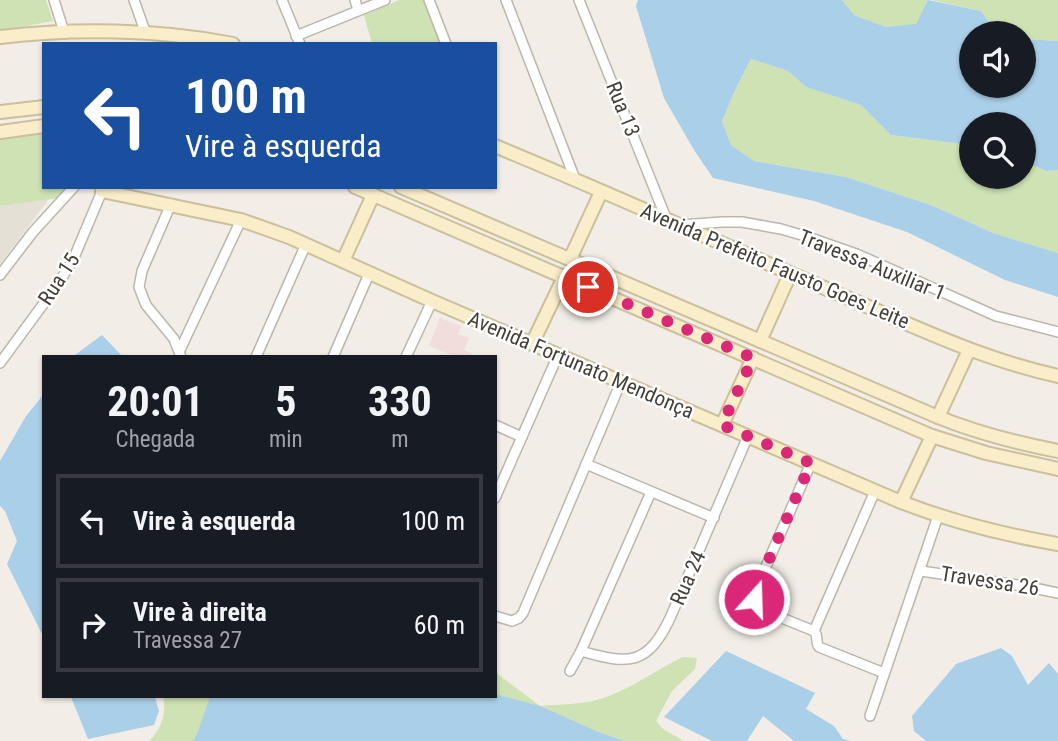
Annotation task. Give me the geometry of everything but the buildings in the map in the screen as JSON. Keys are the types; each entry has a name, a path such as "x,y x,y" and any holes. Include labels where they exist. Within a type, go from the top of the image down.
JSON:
{"street":[{"path":"54,0 64,32"},
{"path":"135,0 146,34"},
{"path":"282,0 298,40 358,10 385,0"},
{"path":"355,0 358,10"},
{"path":"429,0 445,42"},
{"path":"506,0 575,179"},
{"name":"Rua 13","path":"579,0 666,218"},
{"path":"0,37 64,32 115,38 146,34 221,42"},
{"path":"0,113 42,107"},
{"path":"0,132 42,126"},
{"name":"Avenida Prefeito Fausto Goes Leite","path":"497,147 969,350 1058,376"},
{"path":"0,275 33,232 72,189"},
{"name":"Avenida Fortunato Mendonça","path":"103,189 241,220 306,244 369,274 901,502 997,533 1058,544"},
{"name":"Rua 15","path":"0,363 73,260 103,189"},
{"path":"360,189 932,436 986,453 1058,469"},
{"path":"406,189 938,418 972,430 1058,451"},
{"path":"570,259 601,192"},
{"path":"343,261 373,195"},
{"path":"171,204 139,283 142,299 174,339 180,354"},
{"path":"180,354 241,220"},
{"name":"Travessa Auxiliar 1","path":"681,225 742,222 781,229 885,266 996,316 1058,332"},
{"path":"257,355 306,244"},
{"path":"334,355 369,274"},
{"path":"760,341 790,274"},
{"path":"533,344 564,277"},
{"path":"407,355 432,301"},
{"path":"938,418 969,350"},
{"path":"497,493 558,355"},
{"path":"722,425 753,358"},
{"path":"497,616 511,621 521,615 529,601 621,382"},
{"path":"497,426 522,437"},
{"name":"Rua 24","path":"581,651 607,659 627,660 639,656 654,645 665,628 748,436"},
{"path":"901,502 932,436"},
{"path":"811,463 757,587 754,601 758,607 814,631 819,647 884,673"},
{"path":"586,464 714,518"},
{"path":"814,631 875,491"},
{"path":"570,671 651,492"},
{"path":"870,716 938,516"},
{"name":"Travessa 26","path":"921,571 1058,593"}],"shaded area":[{"path":"49,199 0,264 0,205"},
{"path":"440,318 461,326 458,334 469,338 464,350 471,353 451,355 429,346"}],"green space":[{"path":"0,0 46,0 53,21 0,31"},
{"path":"399,0 424,0 440,42 371,42 364,15"},
{"path":"842,0 928,0 916,25 886,27 854,15"},
{"path":"931,0 1058,0 1058,41 1036,40 1036,21 988,21 981,11"},
{"path":"751,59 788,71 806,87 861,105 891,135 959,144 959,189 1036,189 1036,166 1046,171 1058,170 1058,253 993,233 931,205 846,177 754,161 731,145 722,121"},
{"path":"42,131 42,189 70,189 59,198 0,206 0,136"},
{"path":"683,657 697,658 695,669 672,691 656,721 663,729 684,741 624,741 596,731 513,741 149,741 162,721 163,698 497,698 497,674 540,706 593,701 632,685"}],"water":[{"path":"638,0 842,0 854,15 886,27 916,24 928,0 981,11 988,21 959,21 959,98 1036,98 1036,40 1058,41 1058,170 1046,171 1036,166 1036,112 959,112 959,144 891,135 861,105 806,87 788,71 751,59 722,121 731,145 754,161 846,177 931,205 993,233 1058,253 1058,297 1005,280 907,232 814,201 713,178 664,98 636,6"},
{"path":"102,335 121,355 75,355"},
{"path":"42,396 42,634 7,564 17,541 5,511 0,506 0,461 26,416"},
{"path":"1001,648 1012,656 1028,685 1049,663 1058,674 1058,741 926,741 914,731 912,716 956,664"},
{"path":"726,651 815,693 806,709 834,726 843,739 851,741 794,741 763,716 747,741 712,741 664,717"},
{"path":"497,695 540,706 624,741 193,741 210,698 497,698"},
{"path":"71,698 155,698 159,711 154,725 88,739"}],"route":[{"path":"588,287 753,358 722,425 811,463 754,599"}]}
